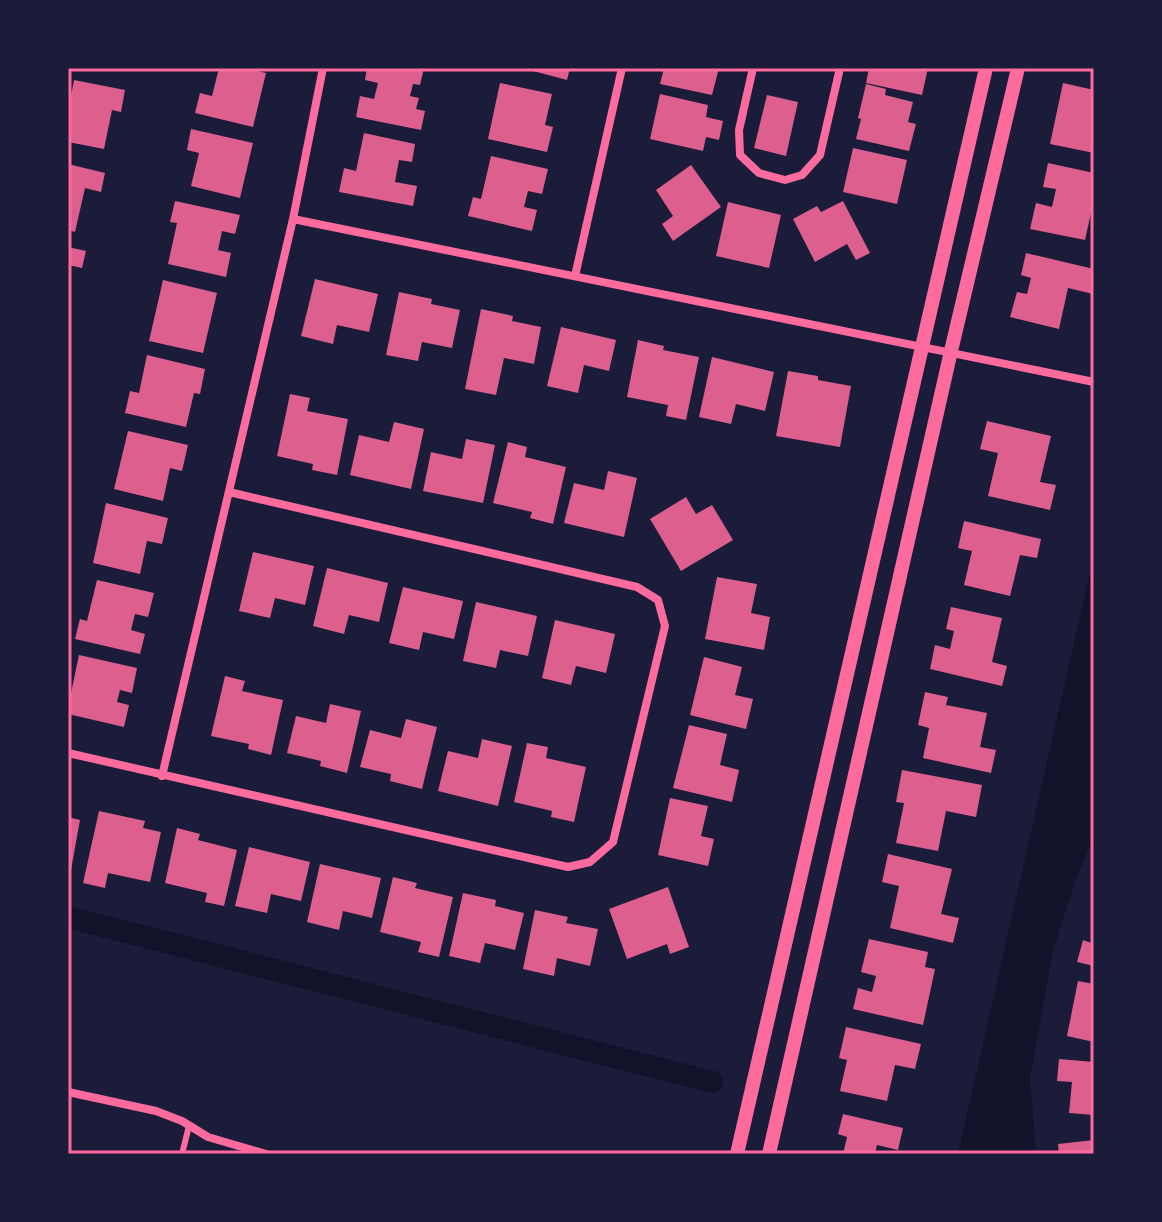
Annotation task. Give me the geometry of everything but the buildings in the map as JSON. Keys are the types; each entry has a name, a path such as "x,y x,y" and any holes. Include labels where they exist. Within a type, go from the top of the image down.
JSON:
{"street":[{"path":"162,776 293,219 323,68"},
{"path":"575,276 622,68"},
{"path":"753,68 739,130 740,155 759,173 785,180 802,175 820,155 840,68"},
{"path":"737,1154 986,68"},
{"path":"769,1154 1018,68"},
{"path":"293,219 1094,382"},
{"path":"68,753 568,867 590,862 613,842 665,626 658,600 637,587 229,492"},
{"path":"68,1092 156,1111 208,1137 266,1154"}],"lane":[{"path":"182,1154 189,1126"}],"shaded area":[{"path":"1094,555 1094,837 1077,876 1053,950 1030,1078 1036,1154 958,1154"}],"waterway":[{"path":"68,917 712,1082"}]}
